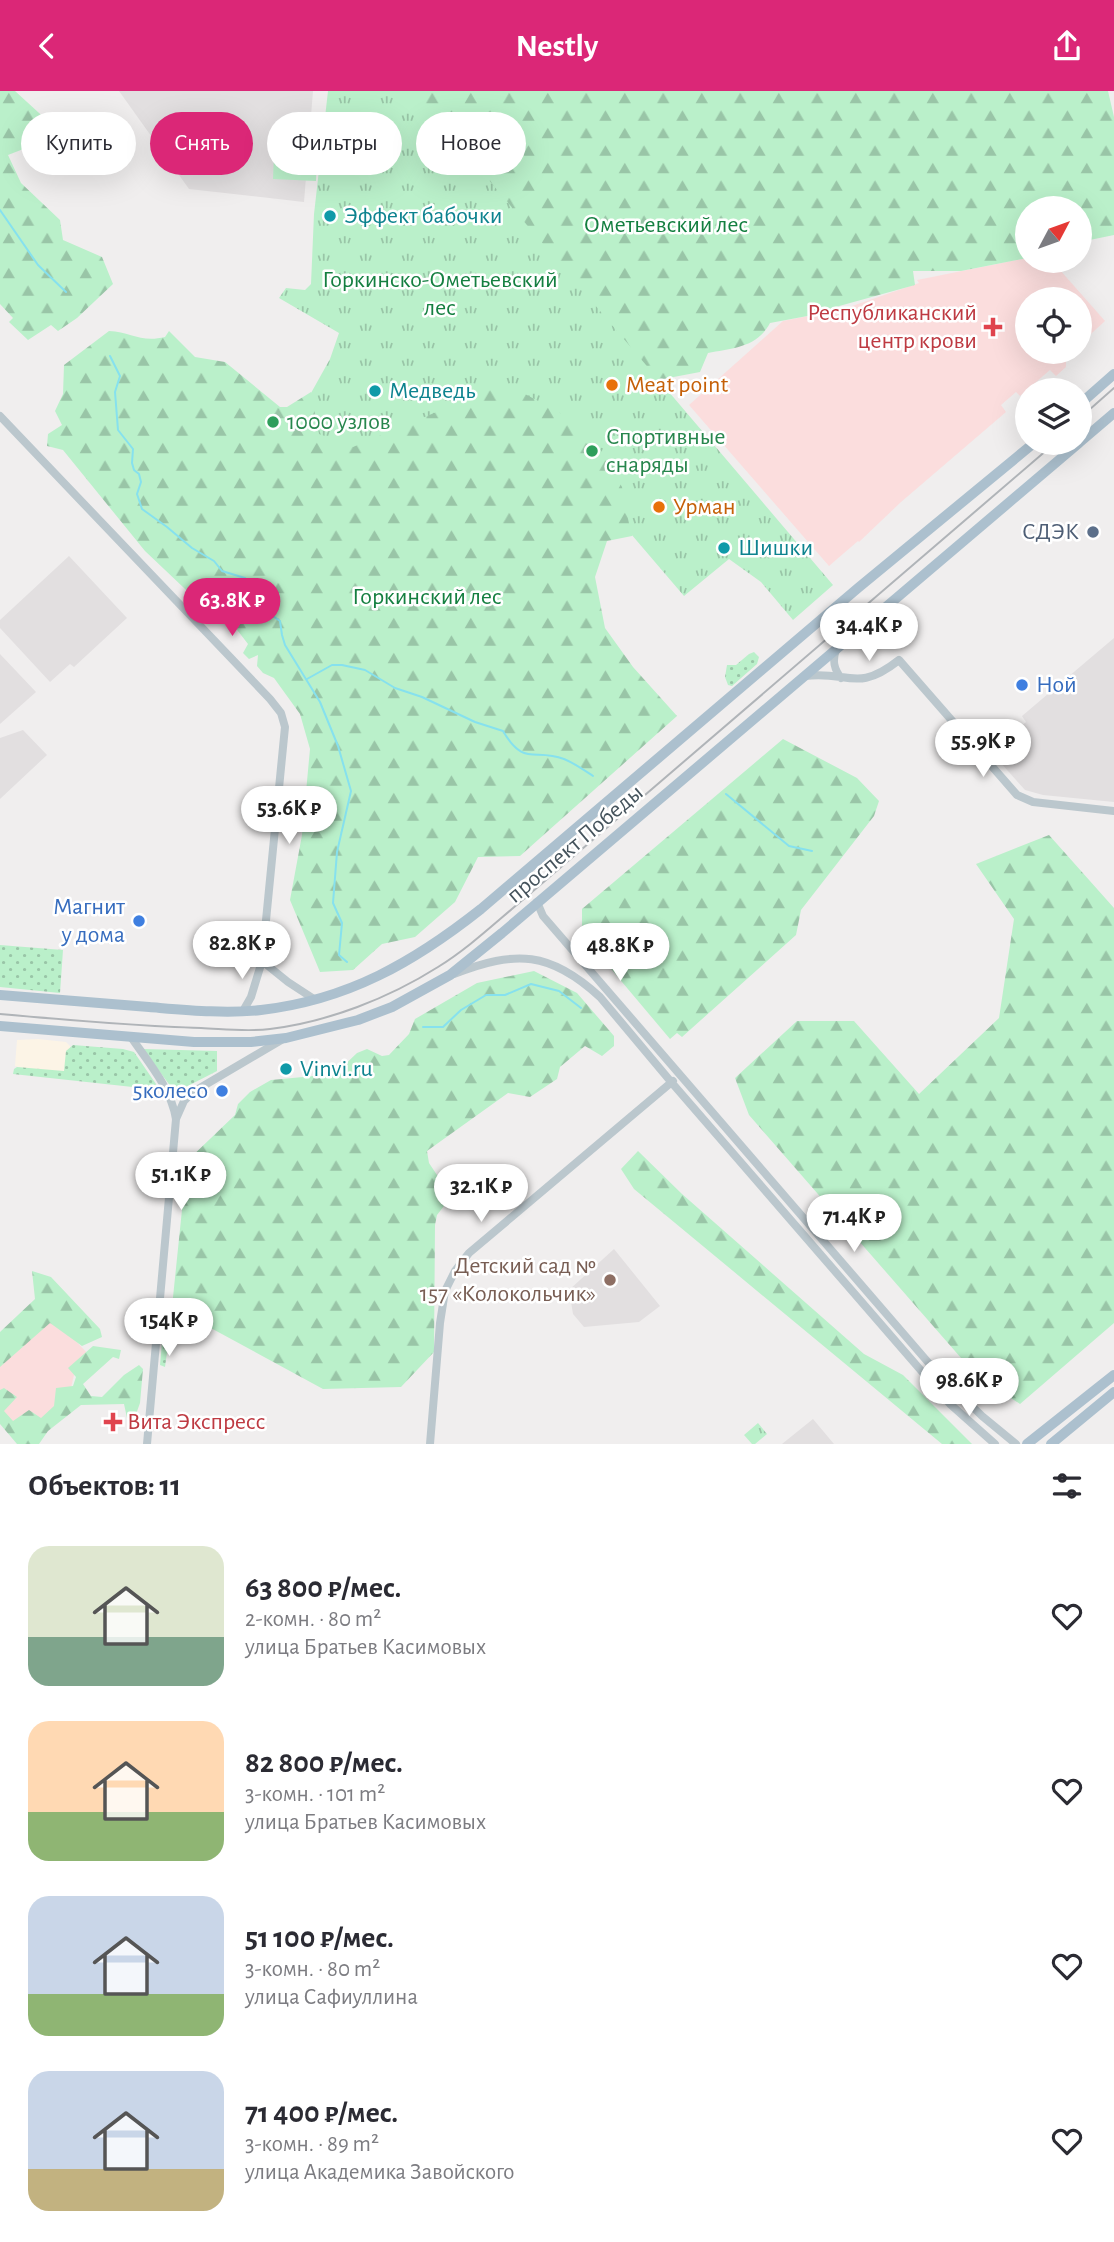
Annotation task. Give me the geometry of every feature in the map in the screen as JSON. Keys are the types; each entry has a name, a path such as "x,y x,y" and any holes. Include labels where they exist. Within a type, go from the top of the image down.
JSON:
{"main road":[{"path":"1092,393 1114,374"},
{"name":"проспект Победы","path":"1092,431 1114,413"},
{"name":"проспект Победы","path":"0,995 181,1009 261,1010 350,989 396,968 449,934 1020,455"},
{"name":"проспект Победы","path":"0,1025 194,1042 251,1042 286,1038 358,1020 392,1007 450,975 1064,455"},
{"path":"1027,1444 1114,1375"},
{"path":"1051,1444 1114,1392"}],"street":[{"path":"0,416 251,678 281,713 285,727 262,961 251,997 243,1011"},
{"path":"836,650 833,663 841,678"},
{"path":"805,676 850,680 871,678 899,660 1017,795 1034,802 1114,811"},
{"path":"537,902 543,916 933,1368 963,1399 1016,1444"},
{"path":"450,975 495,960 518,958 543,961 567,970 600,997 671,1083 953,1407 995,1444"},
{"path":"262,961 314,999"},
{"path":"131,1037 167,1092 174,1106 176,1119 147,1444"},
{"path":"176,1119 184,1101 193,1092 286,1038"},
{"path":"430,1444 440,1322 445,1291 455,1271 469,1253 680,1076"},
{"path":"953,1407 959,1407 963,1399"}],"shaded area":[{"path":"119,91 313,91 311,112 267,112 267,175 306,175 304,202 189,189 179,175 253,175 253,112 150,112 150,134"},
{"path":"1015,260 1015,273 1063,273 1075,287 1015,287 1015,364 1066,364 1066,367 1056,376 1050,370 1041,378 1015,378 1015,393 1001,405 1006,412 829,566 689,405 783,321 818,314 823,316 919,283 917,280"},
{"path":"1092,306 1105,321 1092,333"},
{"path":"69,556 127,618 74,667 70,664 50,682 0,628 0,620"},
{"path":"1114,638 1114,802 1043,795 1025,790 992,753 1026,722 1022,716"},
{"path":"0,654 36,692 0,724"},
{"path":"23,730 47,755 0,799 0,738"},
{"path":"17,1040 66,1042 70,1046 70,1074 36,1072 15,1066"},
{"name":"Детский сад № 157 «Колокольчик»","path":"614,1249 660,1306 639,1322 584,1327 573,1314 569,1290"},
{"path":"47,1311 91,1357 75,1371 70,1392 28,1444 0,1412 0,1355"},
{"path":"813,1419 834,1444 782,1444"}],"green space":[{"path":"0,91 15,91 38,112 21,112 21,150 8,155 21,183 60,220 63,240 102,257 113,284 77,318 58,331 51,325 28,340 9,322 13,318 0,304"},
{"name":"Горкинско-Ометьевский лес","path":"328,91 413,91 431,112 416,112 416,175 484,175 833,585 793,620 761,582 729,559 684,596 631,534 622,487 599,447 577,422 525,394 489,390 353,447 319,434 311,393 330,359 339,333 279,298 286,288 305,290 311,284 318,175 402,175 402,112 326,112"},
{"name":"Ометьевский лес","path":"410,91 1108,91 1114,117 1114,235 1092,240 1092,196 1015,196 1015,260 961,271 913,271 915,285 832,308 822,316 818,314 770,323 758,338 751,342 708,353 700,372 642,383 477,175 526,175 526,112 427,112"},
{"path":"273,175 316,175 316,181 273,179"},
{"name":"Горкинский лес","path":"109,331 157,339 165,337 169,331 195,357 225,362 280,407 287,407 311,392 320,409 488,388 528,394 577,419 601,446 637,499 632,536 607,541 595,577 605,628 633,667 677,716 520,856 478,857 455,902 415,937 382,944 353,970 320,972 290,900 302,835 310,749 300,714 274,678 263,673 257,666 258,655 249,659 243,653 248,644 231,622 222,624 145,551 63,450 47,446 48,434 62,425 55,411 63,394 64,365"},
{"path":"754,652 759,657 757,664 732,686 728,685 725,677 727,665 736,665"},
{"path":"783,739 857,778 879,801 874,816 801,910 796,935 682,1037 677,1033 670,1039 585,938 582,909"},
{"path":"1049,835 1114,908 1114,1323 1020,1404 975,1374 749,1115 735,1078 797,1021 854,1021 919,1094 999,1018 1014,919 976,864"},
{"path":"0,945 63,950 60,993 0,987"},
{"path":"534,971 577,993 614,1036 614,1046 602,1056 585,1046 560,1067 557,1079 530,1097 508,1093 427,1151 429,1163 443,1184 439,1190 447,1202 437,1215 435,1225 434,1352 401,1387 323,1389 172,1307 187,1161 235,1115 238,1104 250,1092 271,1080 335,1074 357,1053 367,1049 382,1056 389,1055 409,1034 415,1019 477,983"},
{"path":"73,1045 134,1052 156,1084 151,1089 13,1074 17,1067 64,1071 66,1051"},
{"path":"143,1049 217,1051 217,1071 182,1089 171,1087"},
{"path":"638,1151 682,1194 864,1354 903,1375 972,1444 942,1444 634,1189 621,1169"},
{"path":"32,1271 51,1277 100,1329 102,1337 82,1346 50,1323 0,1367 0,1332 35,1299"},
{"path":"164,1320 171,1324 165,1367 160,1365"},
{"path":"93,1346 121,1350 119,1359 113,1357 83,1384 91,1396 102,1397 124,1375 139,1365 143,1369 140,1403 135,1417 127,1418 124,1404 81,1405 48,1431 39,1444 17,1444 0,1424 0,1390 4,1388 17,1397 4,1411 13,1421 29,1410 41,1418 54,1406 56,1388 73,1386 76,1377 68,1368"},
{"path":"758,1423 767,1434 752,1444 744,1435"}],"waterway":[{"path":"0,210 38,265 66,292"},
{"path":"110,356 120,376 115,392 118,430 133,449 132,463 141,482 137,494 142,509 192,548 214,561 222,571 245,578 260,593 267,595 270,614 280,621 285,645 320,702 338,746 351,791 337,852 333,903 342,923 339,955 347,962"},
{"path":"307,679 332,665 365,670 395,688 503,731 510,742 524,753 564,759 593,776"},
{"path":"726,794 789,846 812,851"},
{"path":"423,1027 443,1027 461,1010 486,995 505,995 531,984 559,991 581,1008"}],"tram line":[{"path":"1092,407 1114,388"},
{"path":"0,1014 151,1026 261,1030 314,1021 399,989 449,960 483,934 1041,455"}],"place":[{"name":"Эффект бабочки","path":"330,216"},
{"name":"Республиканский центр крови","path":"993,327"},
{"name":"Meat point","path":"612,385"},
{"name":"Медведь","path":"375,391"},
{"name":"1000 узлов","path":"273,422"},
{"name":"Спортивные снаряды","path":"592,451"},
{"name":"Урман","path":"659,507"},
{"name":"СДЭК","path":"1093,532"},
{"name":"Шишки","path":"724,548"},
{"name":"Ной","path":"1022,685"},
{"name":"Магнит у дома","path":"139,921"},
{"name":"Vinvi.ru","path":"286,1069"},
{"name":"5колесо","path":"222,1091"},
{"name":"Детский сад № 157 «Колокольчик»","path":"610,1280"},
{"name":"Вита Экспресс","path":"113,1422"}]}
